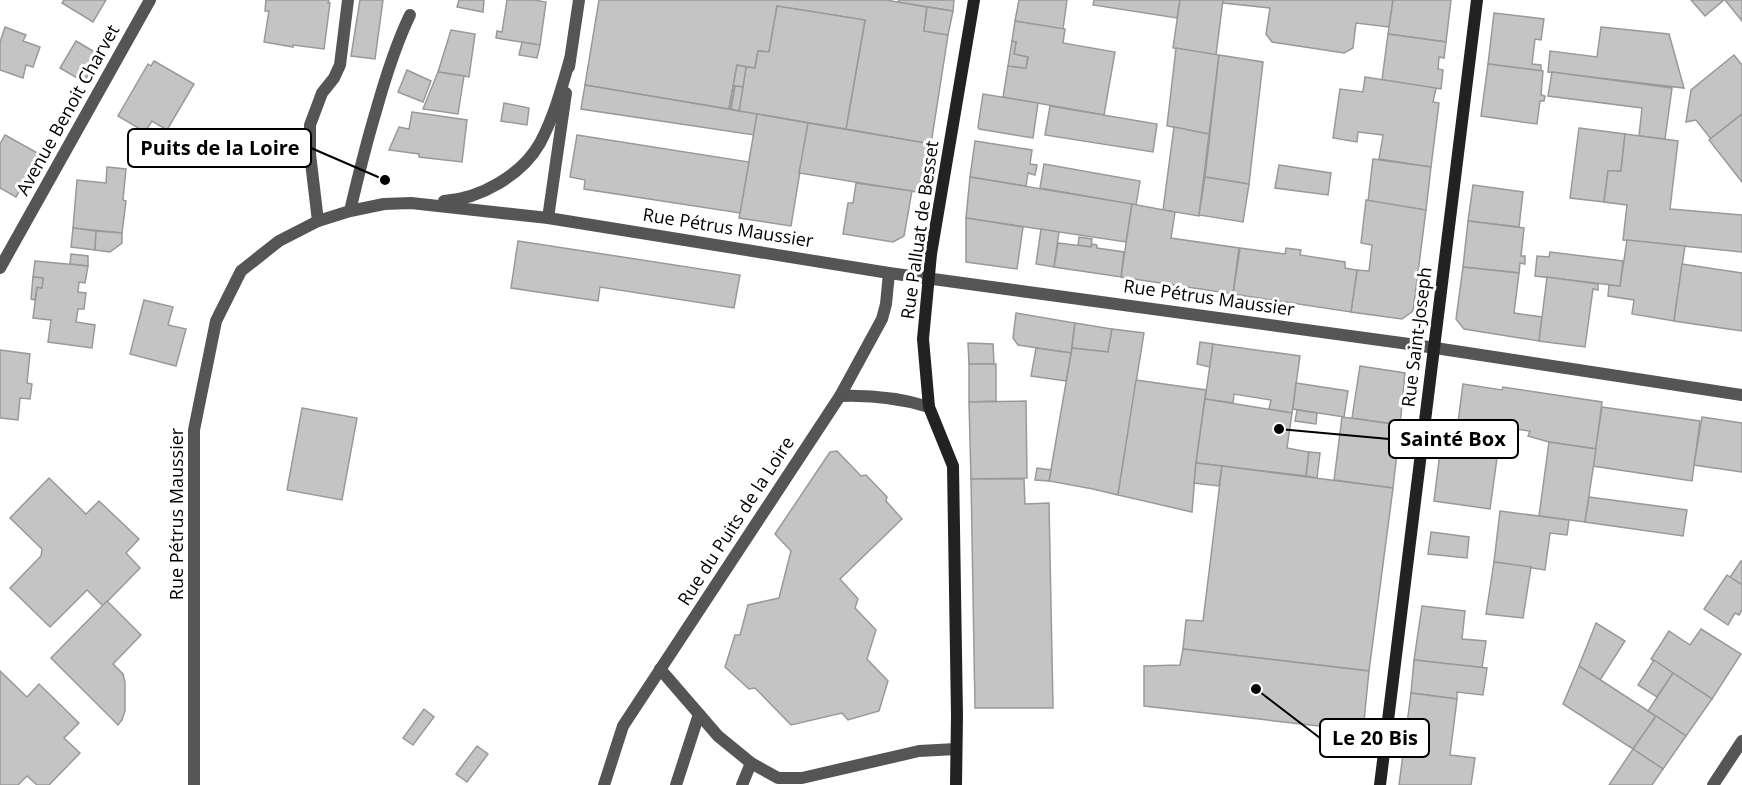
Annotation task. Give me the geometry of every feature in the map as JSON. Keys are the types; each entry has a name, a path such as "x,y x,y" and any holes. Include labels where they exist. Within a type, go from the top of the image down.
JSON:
{"main road":[{"name":"Rue Palluat de Besset","path":"956,785 953,466 929,407 923,339 928,278 974,0"},
{"name":"Rue Saint-Joseph","path":"1380,785 1477,0"}],"street":[{"name":"Avenue Benoit Charvet","path":"0,268 150,0"},
{"path":"318,221 310,154 310,125 322,93 334,78 340,65 348,0"},
{"path":"548,218 579,0"},
{"path":"350,211 385,79 401,33 410,15"},
{"path":"411,203 458,200 493,188 518,170 539,144 558,100 570,59"},
{"name":"Rue Pétrus Maussier","path":"194,785 194,430 216,321 241,271 279,241 318,221 350,211 384,204 411,203 548,218 889,273 1434,348 1742,395"},
{"name":"Rue du Puits de la Loire","path":"604,785 623,726 840,396 882,319 889,273"},
{"path":"840,396 858,395 908,400 929,407"},
{"path":"660,669 718,736 752,763 778,778 802,778 919,752 956,749"},
{"path":"676,785 699,714"},
{"path":"1713,785 1742,741"},
{"path":"742,785 752,763"}],"building":[{"path":"64,0 106,0 93,22 62,3"},
{"path":"266,0 329,0 324,49 264,42 269,11 265,11"},
{"path":"360,0 383,0 375,59 351,56"},
{"path":"459,0 484,0 483,12 457,7"},
{"path":"507,0 546,2 540,45 496,38 497,31 502,32"},
{"path":"599,0 886,0 927,7 924,31 948,35 931,144 846,129 865,20 777,6 769,52 758,51 755,68 737,65 729,109 585,85"},
{"path":"899,0 954,0 953,11 898,2"},
{"path":"1019,0 1067,0 1063,29 1015,21"},
{"path":"1094,0 1180,0 1177,18 1093,5"},
{"path":"1180,0 1223,0 1216,55 1173,48"},
{"path":"1223,0 1393,0 1389,27 1356,23 1353,48 1344,53 1272,42 1266,34 1270,8 1223,3"},
{"path":"1393,0 1451,0 1446,42 1388,34"},
{"path":"1691,0 1724,0 1705,16"},
{"path":"1725,0 1742,0 1742,21"},
{"path":"777,6 865,20 846,129 739,111 746,67 755,68 758,51 769,52"},
{"path":"927,7 953,11 948,35 924,31"},
{"path":"1494,13 1544,19 1541,40 1535,39 1532,64 1541,65 1541,71 1488,64"},
{"path":"1015,21 1065,29 1063,43 1115,52 1104,115 1003,97 1008,66 1026,68 1028,57 1014,54 1016,42 1012,41"},
{"path":"5,27 26,35 23,41 40,47 33,67 26,65 23,78 0,70 0,42"},
{"path":"1601,27 1669,34 1684,88 1548,72 1550,51 1597,57"},
{"path":"451,30 475,34 469,77 438,72"},
{"path":"1388,34 1446,42 1444,58 1439,57 1438,69 1443,70 1441,89 1382,80"},
{"path":"76,41 100,55 84,82 60,68"},
{"path":"1012,41 1016,42 1014,54 1028,57 1026,68 1008,66"},
{"path":"522,42 540,45 537,58 519,55"},
{"path":"1176,48 1219,55 1209,134 1167,126"},
{"path":"1219,55 1263,62 1249,184 1205,177"},
{"path":"1734,55 1742,65 1742,114 1711,139 1696,120 1686,122 1691,90"},
{"path":"154,61 194,84 167,130 152,121 145,132 118,116 148,64 151,66"},
{"path":"1488,64 1543,71 1541,95 1545,96 1544,101 1540,101 1537,124 1481,116"},
{"path":"737,65 746,67 743,87 735,86 731,109 729,109"},
{"path":"407,70 431,81 423,102 398,92"},
{"path":"438,72 464,76 458,114 423,109"},
{"path":"1552,72 1672,88 1665,139 1639,136 1642,108 1548,96"},
{"path":"1365,77 1436,88 1433,102 1439,103 1431,167 1379,159 1383,135 1358,132 1357,142 1333,138 1340,89 1363,92"},
{"path":"585,85 757,114 754,135 581,109"},
{"path":"735,86 743,87 739,111 731,109"},
{"path":"983,94 1038,103 1033,138 979,129"},
{"path":"504,103 529,108 527,125 501,121"},
{"path":"1050,106 1157,124 1153,152 1045,135"},
{"path":"412,112 467,120 462,162 419,157 419,154 389,150 399,127 409,129"},
{"path":"757,114 808,123 791,226 739,218"},
{"path":"1742,114 1742,182 1709,140"},
{"path":"808,123 931,144 922,193 799,173"},
{"path":"1174,127 1209,134 1199,216 1163,210"},
{"path":"1579,128 1625,134 1621,171 1608,171 1604,202 1570,198"},
{"path":"1625,134 1678,141 1670,209 1742,215 1742,252 1623,240 1627,205 1604,202 1608,171 1621,171"},
{"path":"5,135 41,155 16,197 0,188 0,144"},
{"path":"577,135 749,162 740,213 584,189 585,180 570,177"},
{"path":"975,141 1032,150 1030,164 1037,165 1035,175 1028,173 1026,186 970,177"},
{"path":"1373,159 1431,167 1426,210 1368,201"},
{"path":"1044,164 1140,181 1136,205 1040,188"},
{"path":"1279,165 1331,173 1328,195 1275,188"},
{"path":"107,167 126,169 123,200 126,201 122,233 73,228 77,180 106,183"},
{"path":"970,177 1132,204 1126,242 966,218"},
{"path":"1205,177 1249,184 1243,222 1199,215"},
{"path":"856,183 912,191 904,236 893,242 843,234 848,203 853,203"},
{"path":"1473,185 1523,192 1519,227 1468,221"},
{"path":"1366,200 1426,210 1413,311 1402,319 1351,312 1357,270 1369,271 1372,245 1361,243"},
{"path":"1132,204 1175,212 1171,238 1239,248 1233,294 1121,277"},
{"path":"966,218 1023,227 1017,269 966,262"},
{"path":"1468,221 1524,228 1521,256 1525,256 1525,264 1520,263 1519,273 1463,267"},
{"path":"73,228 96,231 95,250 71,247"},
{"path":"1041,229 1059,232 1054,267 1036,264"},
{"path":"96,231 122,233 122,243 110,252 95,250"},
{"path":"1079,237 1092,239 1091,247 1078,245"},
{"path":"1627,240 1685,246 1674,321 1632,314 1634,300 1608,296 1609,285 1620,286"},
{"path":"518,241 740,275 734,308 600,287 598,301 511,288"},
{"path":"1058,243 1091,247 1093,244 1097,245 1097,248 1124,252 1121,277 1054,267"},
{"path":"1240,248 1285,254 1286,248 1301,250 1300,255 1345,262 1345,268 1357,270 1351,312 1233,294"},
{"path":"1550,252 1623,261 1620,286 1535,276 1537,256 1549,257"},
{"path":"71,254 88,256 88,266 70,264"},
{"path":"35,261 88,266 85,283 79,282 78,292 86,293 84,309 78,309 76,322 95,325 92,348 48,342 51,320 33,318 37,287 42,288 43,278 33,277"},
{"path":"1682,264 1742,273 1742,331 1674,321"},
{"path":"1463,267 1519,273 1514,313 1542,317 1539,341 1464,329 1456,319"},
{"path":"33,277 43,278 42,288 37,287 35,300 31,299"},
{"path":"1547,277 1598,284 1598,290 1593,289 1585,347 1539,341"},
{"path":"144,300 173,307 168,325 186,329 176,366 130,354"},
{"path":"1016,313 1075,323 1071,353 1018,345 1013,338"},
{"path":"1075,323 1112,329 1108,352 1072,348"},
{"path":"1112,329 1144,333 1118,495 1049,481 1072,348 1108,352"},
{"path":"1200,342 1213,344 1210,367 1197,364"},
{"path":"968,343 993,344 994,364 969,364"},
{"path":"1213,344 1300,356 1292,413 1269,409 1271,400 1234,394 1233,403 1205,399"},
{"path":"1036,348 1071,353 1066,381 1031,376"},
{"path":"0,350 30,354 27,383 32,384 30,399 20,398 18,420 0,418"},
{"path":"969,364 996,364 996,401 969,402"},
{"path":"1360,366 1405,373 1400,425 1352,418"},
{"path":"1136,380 1206,390 1192,512 1118,495"},
{"path":"1296,383 1348,391 1344,417 1293,409"},
{"path":"1463,384 1502,390 1503,387 1602,402 1596,449 1549,442 1528,436 1530,431 1508,428 1505,452 1455,445"},
{"path":"1205,399 1292,413 1287,448 1309,452 1306,476 1196,463"},
{"path":"1026,401 1027,478 971,479 969,402"},
{"path":"1602,407 1700,421 1692,481 1593,466"},
{"path":"302,408 357,418 342,500 287,490"},
{"path":"1297,410 1317,413 1316,424 1295,421"},
{"path":"1342,417 1400,425 1393,488 1334,480"},
{"path":"1702,417 1742,423 1742,472 1694,465"},
{"path":"1549,442 1596,449 1585,522 1539,516"},
{"path":"1441,444 1498,451 1490,509 1434,501"},
{"path":"837,451 861,476 866,475 887,497 886,501 902,519 840,579 858,599 855,608 876,630 867,659 888,681 879,711 848,720 842,713 791,725 755,688 749,689 725,667 735,635 740,635 748,605 779,598 791,551 775,534 830,452"},
{"path":"1309,452 1320,453 1317,478 1306,476"},
{"path":"1196,463 1222,466 1219,486 1194,483"},
{"path":"1222,466 1393,488 1369,671 1183,649 1186,620 1203,621"},
{"path":"1037,468 1051,470 1049,481 1035,480"},
{"path":"49,478 86,514 99,501 139,539 126,553 140,568 103,606 87,590 50,627 10,588 41,556 42,549 10,518"},
{"path":"971,479 1024,479 1025,504 1049,503 1053,708 975,708"},
{"path":"1589,497 1687,510 1683,536 1585,522"},
{"path":"1500,511 1569,520 1567,535 1550,533 1545,570 1494,562"},
{"path":"1431,532 1469,537 1467,558 1428,554"},
{"path":"1742,561 1742,585 1730,577"},
{"path":"1494,562 1531,567 1523,618 1486,614"},
{"path":"1727,575 1742,585 1742,610 1739,615 1735,613 1728,625 1704,609"},
{"path":"107,601 141,635 113,664 123,674 125,682 125,711 118,725 51,658"},
{"path":"1422,606 1465,611 1462,639 1486,641 1482,668 1414,660"},
{"path":"1596,623 1625,641 1600,680 1579,666"},
{"path":"1701,629 1741,654 1712,699 1651,659 1669,631 1690,645"},
{"path":"1183,649 1369,671 1363,731 1144,706 1144,666 1180,665"},
{"path":"1414,660 1487,668 1483,695 1457,692 1457,699 1411,693"},
{"path":"1654,660 1673,673 1657,697 1638,685"},
{"path":"1579,666 1656,716 1633,749 1563,704"},
{"path":"0,671 27,697 39,684 79,723 64,738 80,753 49,785 37,785 27,776 18,785 0,785"},
{"path":"1673,673 1712,699 1686,736 1648,711"},
{"path":"1411,693 1457,699 1450,755 1475,758 1471,785 1399,785"},
{"path":"424,709 434,717 413,745 403,738"},
{"path":"1656,716 1686,736 1663,769 1633,749"},
{"path":"477,746 488,754 467,782 456,774"},
{"path":"1633,749 1663,769 1652,785 1609,785"}],"place":[{"name":"Puits de la Loire","path":"385,180"},
{"name":"Sainté Box","path":"1279,429"},
{"name":"Le 20 Bis","path":"1256,689"}]}
